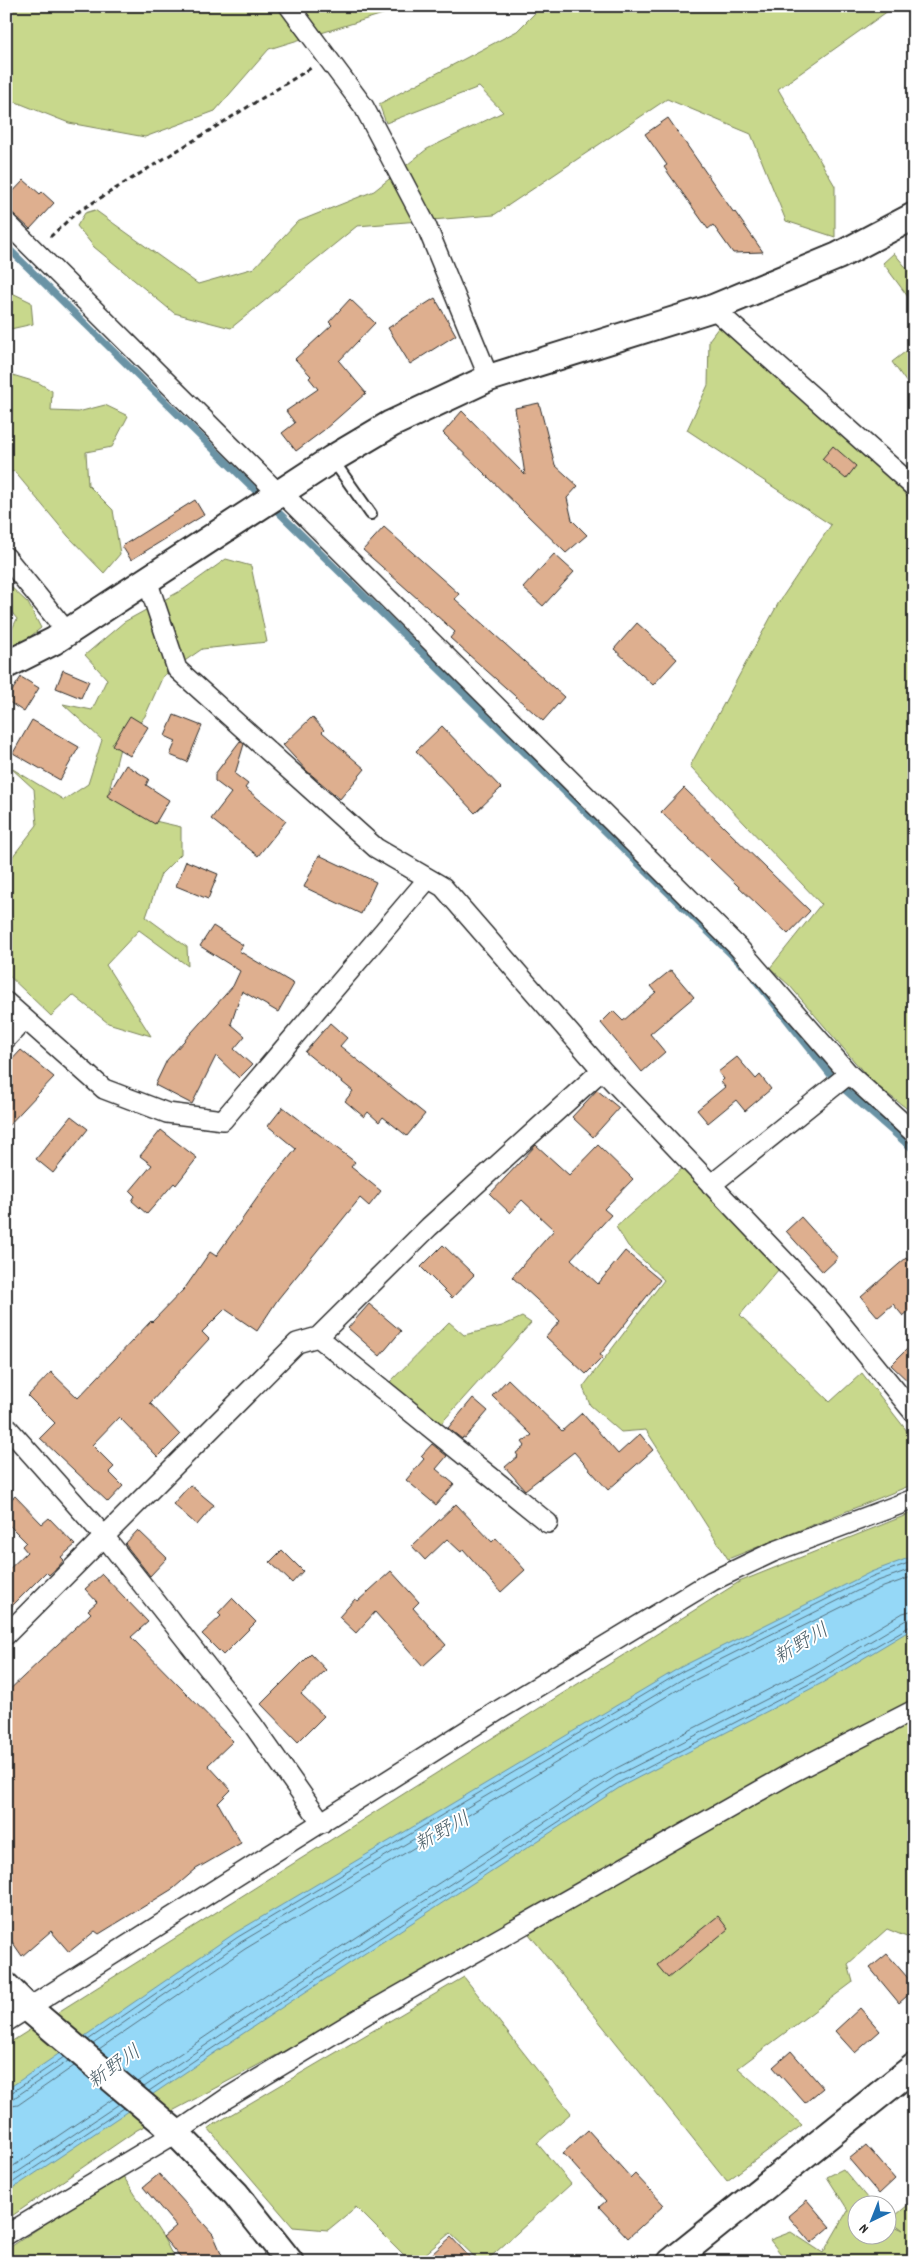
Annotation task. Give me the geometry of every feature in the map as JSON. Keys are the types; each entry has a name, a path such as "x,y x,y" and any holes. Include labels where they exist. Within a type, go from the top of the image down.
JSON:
{"street":[{"path":"289,6 364,107 426,225 489,378"},
{"path":"6,665 67,632 332,459 391,424 489,378 713,308 838,256 914,216"},
{"path":"6,222 738,947 849,1074 914,1133"},
{"path":"713,308 914,487"},
{"path":"6,558 67,632"},
{"path":"147,580 177,669 376,848 443,888 602,1070 826,1305 914,1413"},
{"path":"6,1002 104,1089 167,1114 223,1120 427,880"},
{"path":"6,1039 25,1019"},
{"path":"6,1635 297,1343 318,1337 429,1227 602,1070"},
{"path":"711,1185 849,1074"},
{"path":"318,1337 548,1523"},
{"path":"6,1426 104,1536 253,1725 322,1823"},
{"path":"25,2016 322,1823 593,1652 712,1581 773,1552 914,1499"},
{"path":"6,2236 169,2126 227,2098 368,2013 620,1872 791,1773 914,1710"},
{"path":"6,1986 25,2016 169,2126 236,2194 290,2262"},
{"path":"671,2262 914,2067"}],"lane":[{"path":"332,459 371,514"}],"path":[{"path":"35,251 76,213 328,57"}],"green space":[{"path":"6,6 409,6 269,49 215,111 145,137 69,123 16,102 6,106"},
{"path":"542,6 895,6 778,89 835,186 835,237 786,221 751,134 667,99 494,215 357,226 231,328 174,313 94,247 77,226 85,213 95,210 198,284 254,268 297,222 374,191 427,149 503,112 479,87 386,123 379,104 517,31"},
{"path":"894,253 914,277 914,305 883,263"},
{"path":"6,290 31,302 33,324 6,330"},
{"path":"721,324 876,460 914,504 914,1114 872,1082 790,986 770,968 821,904 690,766 779,602 831,525 687,430 708,385 709,340"},
{"path":"914,345 914,393 892,362"},
{"path":"6,373 39,383 52,391 51,411 78,412 105,405 128,416 112,447 86,452 88,485 113,510 120,554 104,573 68,536 14,471 6,474"},
{"path":"226,559 251,566 267,642 202,649 163,676 145,716 120,748 108,795 155,821 181,827 181,854 161,874 146,917 187,947 188,966 139,930 106,965 151,1036 108,1023 73,995 51,1016 6,973 6,865 37,825 34,789 11,768 64,800 88,784 102,740 63,704 92,710 107,679 85,655 124,622 184,589"},
{"path":"9,585 28,603 41,628 18,646 6,652 6,641 17,619 5,598 6,589"},
{"path":"685,1166 779,1269 740,1315 830,1402 862,1373 914,1440 914,1484 728,1559 646,1430 621,1432 590,1405 583,1387 664,1280 628,1246 616,1227"},
{"path":"522,1317 531,1323 437,1428 386,1386 449,1322 464,1335 502,1326"},
{"path":"914,1512 914,1940 887,1929 848,1964 853,1982 738,2068 802,2125 727,2181 529,1934 832,1755 137,2130 6,2220 6,2045 739,1582"},
{"path":"464,1977 571,2113 537,2143 571,2184 485,2262 480,2262 450,2233 416,2262 411,2262 356,2207 328,2230 293,2227 208,2128"},
{"path":"843,2169 866,2196 848,2196 848,2210 827,2177"},
{"path":"121,2173 163,2237 176,2262 6,2262 6,2250"},
{"path":"914,2200 914,2262 787,2262 770,2240 791,2232 823,2253 848,2210 848,2246 898,2246 898,2228 903,2230 898,2226 898,2213"}],"water":[{"name":"新野川","path":"914,1556 914,1628 822,1683 622,1786 284,2006 6,2193 6,2090 235,1933 681,1667 871,1572"}],"building":[{"path":"668,118 763,252 733,253 713,225 708,229 664,167 667,165 645,134"},
{"path":"24,180 54,203 30,229 6,207 6,199"},
{"path":"435,298 456,335 410,364 388,328"},
{"path":"350,299 375,323 339,361 366,393 324,430 296,451 282,433 295,423 286,411 318,389 309,378 311,376 295,359 332,325 329,322"},
{"path":"539,403 555,465 578,486 567,498 572,520 587,535 566,553 443,433 462,411 525,475 515,408"},
{"path":"833,446 856,466 846,479 822,459"},
{"path":"195,500 204,515 131,560 122,546"},
{"path":"384,527 459,594 455,599 564,697 543,721 450,638 455,632 363,550"},
{"path":"554,554 574,572 543,606 523,588"},
{"path":"637,623 677,659 653,685 614,649"},
{"path":"63,670 89,681 81,698 56,688"},
{"path":"21,677 39,688 24,712 6,700"},
{"path":"174,715 202,726 187,762 170,755 176,741 165,736"},
{"path":"130,716 148,727 130,756 112,745"},
{"path":"312,717 324,730 322,732 365,769 340,799 307,771 283,745"},
{"path":"32,720 79,747 60,780 13,753"},
{"path":"442,726 501,788 475,813 416,751"},
{"path":"240,741 244,744 235,774 248,784 245,788 286,821 258,856 211,819 231,793 215,781 215,774"},
{"path":"126,765 149,779 146,785 169,800 155,824 107,796"},
{"path":"684,788 810,911 788,934 661,812"},
{"path":"319,855 376,882 361,914 304,887"},
{"path":"186,861 218,874 208,899 176,886"},
{"path":"213,926 243,945 239,951 294,984 278,1012 242,991 231,1024 245,1036 234,1049 252,1065 239,1078 216,1056 192,1104 155,1085 167,1060 233,986 240,971 200,946"},
{"path":"671,970 694,997 650,1034 665,1052 642,1072 601,1023 613,1011 623,1021 656,992 651,986"},
{"path":"330,1023 347,1038 340,1046 425,1114 407,1136 383,1117 379,1122 368,1112 364,1117 345,1101 353,1091 305,1052"},
{"path":"21,1050 54,1077 6,1128 6,1066"},
{"path":"737,1057 756,1079 760,1075 771,1089 745,1111 736,1100 708,1123 697,1110 725,1087 721,1082 724,1079 718,1072"},
{"path":"597,1090 619,1108 593,1137 572,1117"},
{"path":"283,1107 355,1162 351,1167 381,1191 369,1206 360,1198 278,1299 257,1331 225,1309 202,1332 209,1339 150,1403 180,1435 158,1457 119,1417 92,1445 114,1467 109,1472 123,1486 108,1502 40,1438 55,1423 28,1396 51,1372 78,1398 185,1288 210,1252 216,1256 260,1194 296,1149 268,1126"},
{"path":"71,1116 88,1129 53,1173 36,1159"},
{"path":"161,1130 197,1158 176,1185 174,1183 147,1214 132,1201 135,1196 130,1191 152,1165 140,1156"},
{"path":"536,1145 569,1175 598,1145 633,1179 604,1209 611,1215 571,1259 598,1284 625,1251 660,1280 600,1355 603,1357 586,1374 546,1337 560,1321 512,1277 554,1230 522,1200 510,1213 490,1194"},
{"path":"801,1217 838,1258 823,1272 786,1231"},
{"path":"443,1245 474,1275 452,1298 421,1267"},
{"path":"906,1258 914,1268 914,1307 903,1316 893,1304 878,1317 861,1297"},
{"path":"369,1304 401,1331 380,1356 348,1328"},
{"path":"914,1342 914,1387 891,1365"},
{"path":"508,1379 562,1431 582,1413 618,1454 640,1434 653,1450 608,1490 574,1452 525,1490 505,1467 518,1456 516,1453 525,1446 522,1442 532,1435 492,1396"},
{"path":"473,1398 488,1411 465,1438 463,1437 462,1439 448,1428"},
{"path":"432,1444 447,1456 436,1469 454,1484 436,1505 406,1480 424,1459 421,1456"},
{"path":"190,1485 214,1505 197,1525 173,1504"},
{"path":"15,1496 42,1524 49,1518 75,1545 61,1557 64,1560 58,1567 49,1575 46,1572 6,1612 6,1572 27,1552 22,1546 26,1542 6,1522 6,1504"},
{"path":"456,1504 492,1542 496,1538 525,1570 501,1592 463,1549 461,1552 447,1539 425,1560 412,1546"},
{"path":"138,1530 167,1558 150,1576 125,1544"},
{"path":"282,1550 303,1571 292,1583 270,1562"},
{"path":"391,1571 419,1602 413,1608 446,1645 423,1666 375,1612 356,1633 339,1617 355,1599 358,1601"},
{"path":"102,1574 148,1622 131,1637 233,1741 208,1765 231,1790 218,1803 241,1843 196,1869 174,1888 99,1934 95,1931 69,1952 51,1931 22,1956 6,1933 6,1693 91,1613 88,1610 97,1602 85,1589"},
{"path":"232,1598 256,1622 223,1655 202,1634 221,1616 218,1613"},
{"path":"311,1654 326,1670 301,1694 324,1716 298,1742 261,1704"},
{"path":"718,1916 728,1929 668,1978 657,1965"},
{"path":"887,1954 914,1985 914,1990 899,2003 870,1968"},
{"path":"860,2008 880,2031 855,2053 835,2031"},
{"path":"791,2051 823,2088 805,2103 773,2067"},
{"path":"588,2130 631,2178 635,2174 664,2205 628,2238 599,2207 606,2201 563,2153"},
{"path":"866,2145 895,2179 879,2194 849,2159"},
{"path":"159,2174 213,2234 225,2262 184,2262 163,2237 176,2226 143,2187"},
{"path":"807,2200 830,2227 811,2243 788,2216"},
{"path":"451,2237 474,2262 423,2262"}],"waterway":[{"path":"6,246 263,498"},
{"path":"271,505 741,964"},
{"path":"756,981 837,1083 914,1150"}]}
